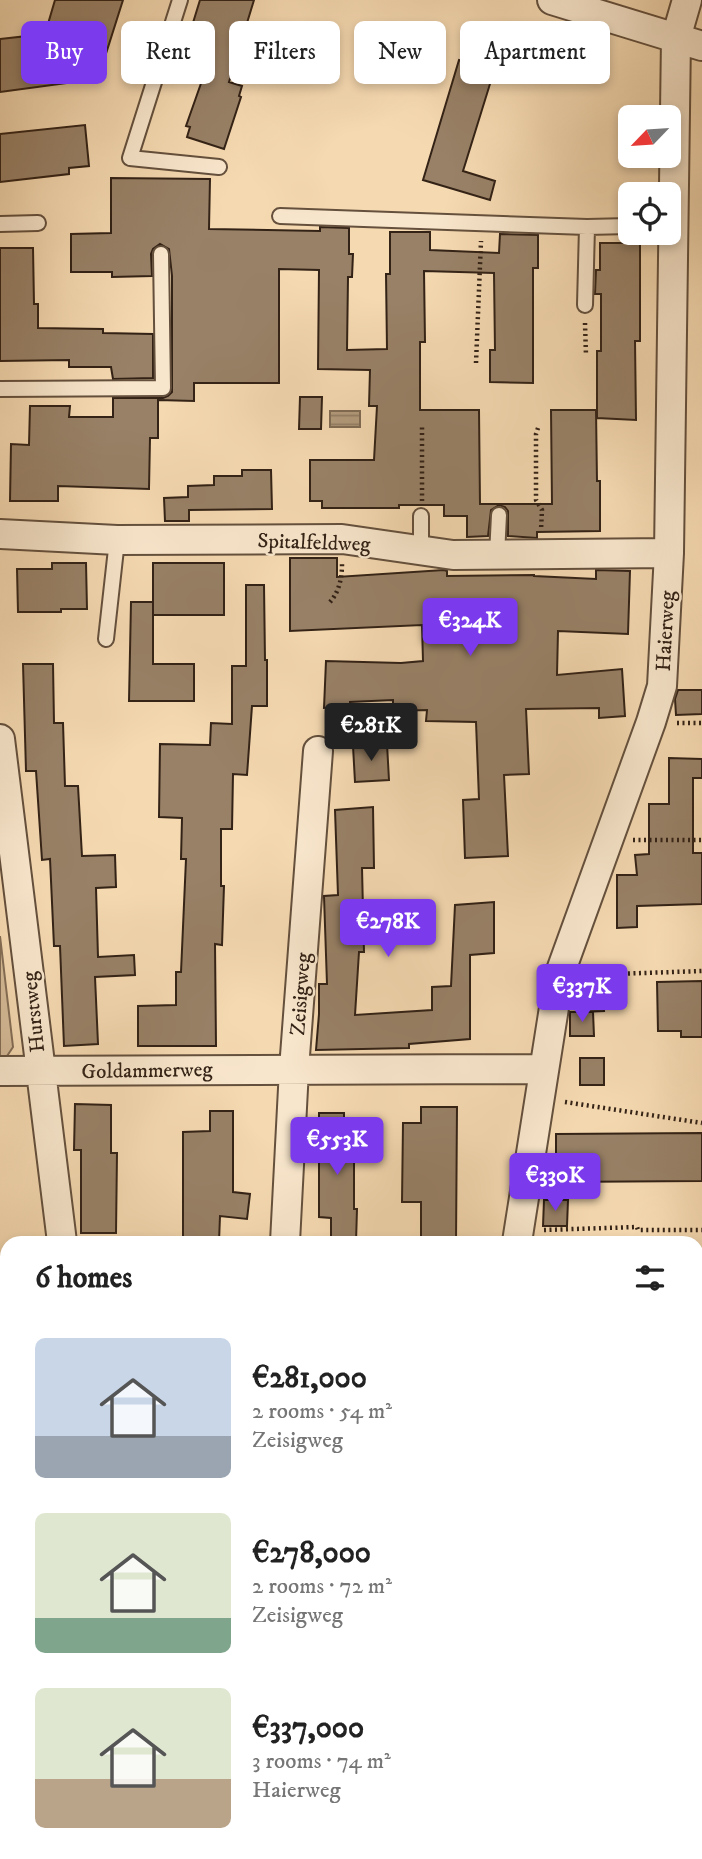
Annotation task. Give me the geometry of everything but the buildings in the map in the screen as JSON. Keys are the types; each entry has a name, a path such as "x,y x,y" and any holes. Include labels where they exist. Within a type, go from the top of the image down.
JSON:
{"street":[{"path":"552,0 689,42"},
{"name":"Haierweg","path":"675,182 689,42 687,0"},
{"name":"Haierweg","path":"518,1236 559,976 662,686 669,553 670,245"},
{"name":"Spitalfeldweg","path":"0,534 117,540 342,539 453,555 669,553"},
{"name":"Hurstweg","path":"0,739 61,1236"},
{"name":"Zeisigweg","path":"294,1069 318,751"},
{"path":"285,1236 294,1069"},
{"name":"Goldammerweg","path":"0,1071 543,1069"}],"lane":[{"path":"180,0 130,158 219,167"},
{"path":"280,216 618,226"},
{"path":"0,224 38,223"},
{"path":"585,305 587,227"},
{"path":"0,389 163,388 161,254"},
{"path":"497,555 499,515"},
{"path":"421,516 421,550"},
{"path":"106,639 117,540"}],"path":[{"path":"476,362 482,223"},
{"path":"585,305 586,356"},
{"path":"421,516 422,424"},
{"path":"538,428 536,500 542,510 540,555"},
{"path":"330,602 336,596 342,574"},
{"path":"607,841 702,840"},
{"path":"559,976 702,971"},
{"path":"540,1098 702,1123"},
{"path":"518,1236 637,1227 638,1230 702,1230"}],"shaded area":[{"path":"330,411 360,411 360,427 330,427"},
{"path":"0,936 13,1047 7,1056 0,1056"}]}
